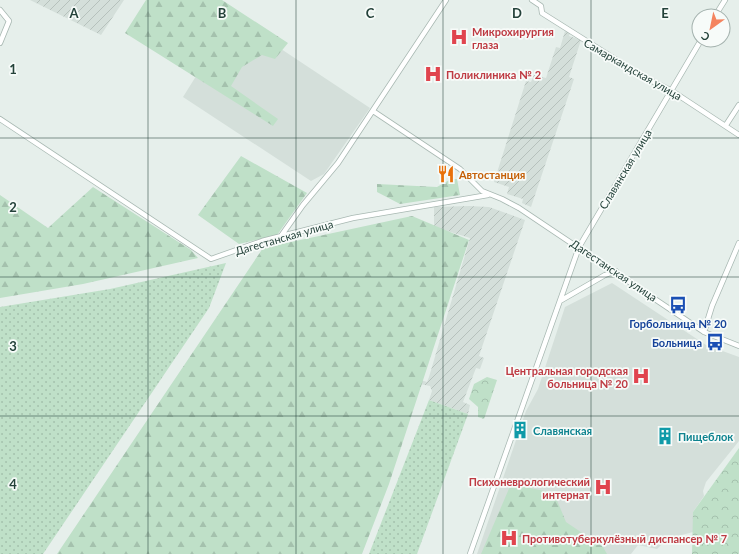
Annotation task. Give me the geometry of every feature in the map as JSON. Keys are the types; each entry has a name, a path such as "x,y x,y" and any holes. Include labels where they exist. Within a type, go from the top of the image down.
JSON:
{"street":[{"path":"281,236 302,205 338,163 446,0"},
{"name":"Самаркандская улица","path":"532,0 541,6 542,13 642,76 672,91 726,125 739,135"},
{"path":"0,10 9,21 0,43"},
{"name":"Славянская улица","path":"470,554 579,247 696,48"},
{"path":"726,125 739,105"},
{"name":"Дагестанская улица","path":"373,111 460,169 478,189 488,195 511,203 616,271 704,332 739,346"},
{"name":"Дагестанская улица","path":"0,119 211,259 262,241 353,218 488,195"},
{"path":"704,332 712,306 739,243"},
{"path":"558,303 564,298 605,275 616,271"}],"shaded area":[{"path":"30,0 124,0 101,35"},
{"path":"233,17 370,108 324,174 311,181 183,97"},
{"path":"565,31 570,33 569,36 581,40 569,77 574,79 531,207 522,203 523,199 507,194 509,187 494,182 526,81 531,82 534,75 546,78 556,47 560,48"},
{"path":"434,207 489,207 525,220 479,356 484,358 480,369 476,368 463,402 470,405 468,414 429,400 432,391 430,386 420,384 421,380 427,382 429,377 470,238 434,227"},
{"path":"612,283 706,345 739,357 739,441 706,482 703,491 704,496 693,512 693,532 667,539 657,549 638,545 631,554 477,554 526,411 538,389 565,307"}],"green space":[{"path":"146,0 222,0 288,43 275,59 262,55 242,67 231,86 278,119 273,126 125,33"},
{"path":"241,156 307,193 277,235 239,244 198,215"},
{"path":"451,179 457,179 460,195 400,204 377,192 377,184 437,187"},
{"path":"93,187 191,250 198,258 83,284 0,298 0,195 48,228"},
{"path":"412,216 469,240 389,484 362,554 57,554 263,248"},
{"path":"226,263 209,308 43,554 0,554 0,307 110,289"},
{"path":"487,377 497,380 484,419 478,417 478,407 469,399 474,384"},
{"path":"429,400 468,414 417,554 369,554"},
{"path":"739,448 739,554 692,554 693,512"},
{"path":"511,484 554,493 566,522 603,547 607,554 481,554"}],"place":[{"name":"Микрохирургия глаза","path":"459,37"},
{"name":"Поликлиника № 2","path":"433,74"},
{"name":"Автостанция","path":"446,174"},
{"name":"Горбольница № 20","path":"678,305"},
{"name":"Больница","path":"715,342"},
{"name":"Центральная городская больница № 20","path":"641,376"},
{"name":"Славянская","path":"520,430"},
{"name":"Пищеблок","path":"665,436"},
{"name":"Психоневрологический интернат","path":"603,487"},
{"name":"Противотуберкулёзный диспансер № 7","path":"509,538"}]}
